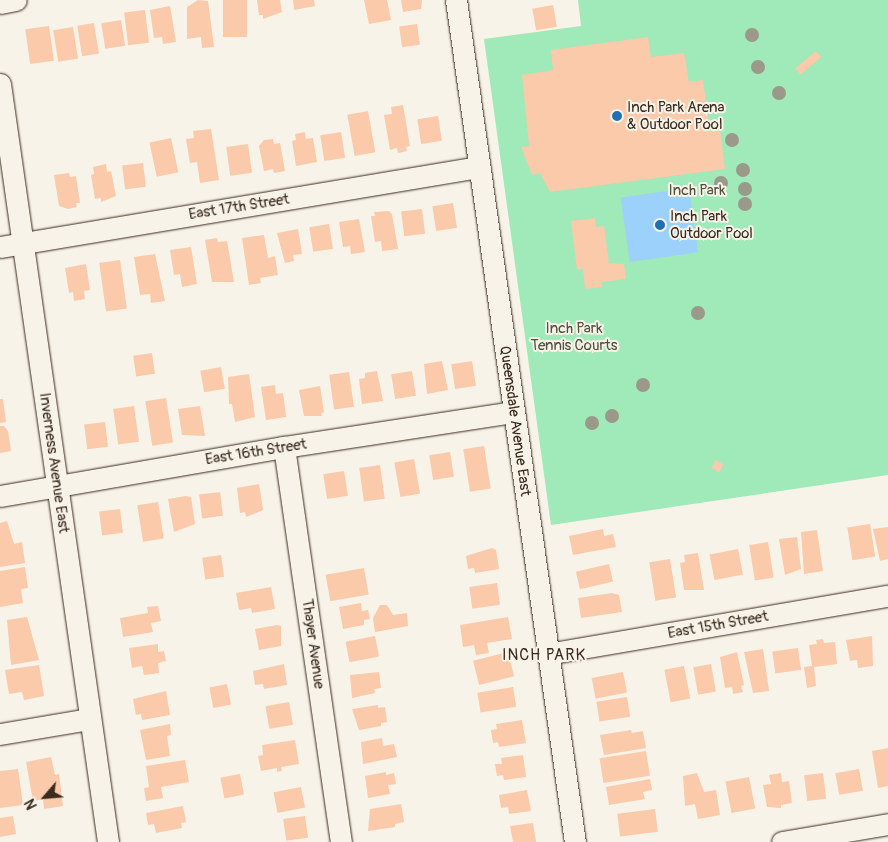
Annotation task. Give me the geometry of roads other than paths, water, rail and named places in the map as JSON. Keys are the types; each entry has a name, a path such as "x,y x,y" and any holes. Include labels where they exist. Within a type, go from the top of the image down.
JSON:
{"street":[{"path":"0,3 16,0"},
{"name":"Queensdale Avenue East","path":"456,0 575,842"},
{"name":"Inverness Avenue East","path":"0,84 108,842"},
{"name":"East 17th Street","path":"0,247 479,167"},
{"name":"East 16th Street","path":"0,496 284,447 513,412"},
{"name":"Thayer Avenue","path":"284,447 341,842"},
{"name":"East 15th Street","path":"547,654 888,596"},
{"path":"0,734 90,719"},
{"path":"782,842 888,824"}],"water":[{"name":"Inch Park Outdoor Pool","path":"689,188 698,252 630,262 621,198"}],"place":[{"name":"Inch Park Arena & Outdoor Pool","path":"617,116"},
{"name":"Inch Park Outdoor Pool","path":"660,225"}],"district":[{"name":"INCH PARK","path":"544,655"}],"park label":[{"name":"Inch Park","path":"697,191"},
{"name":"Inch Park Tennis Courts","path":"574,336"}]}
